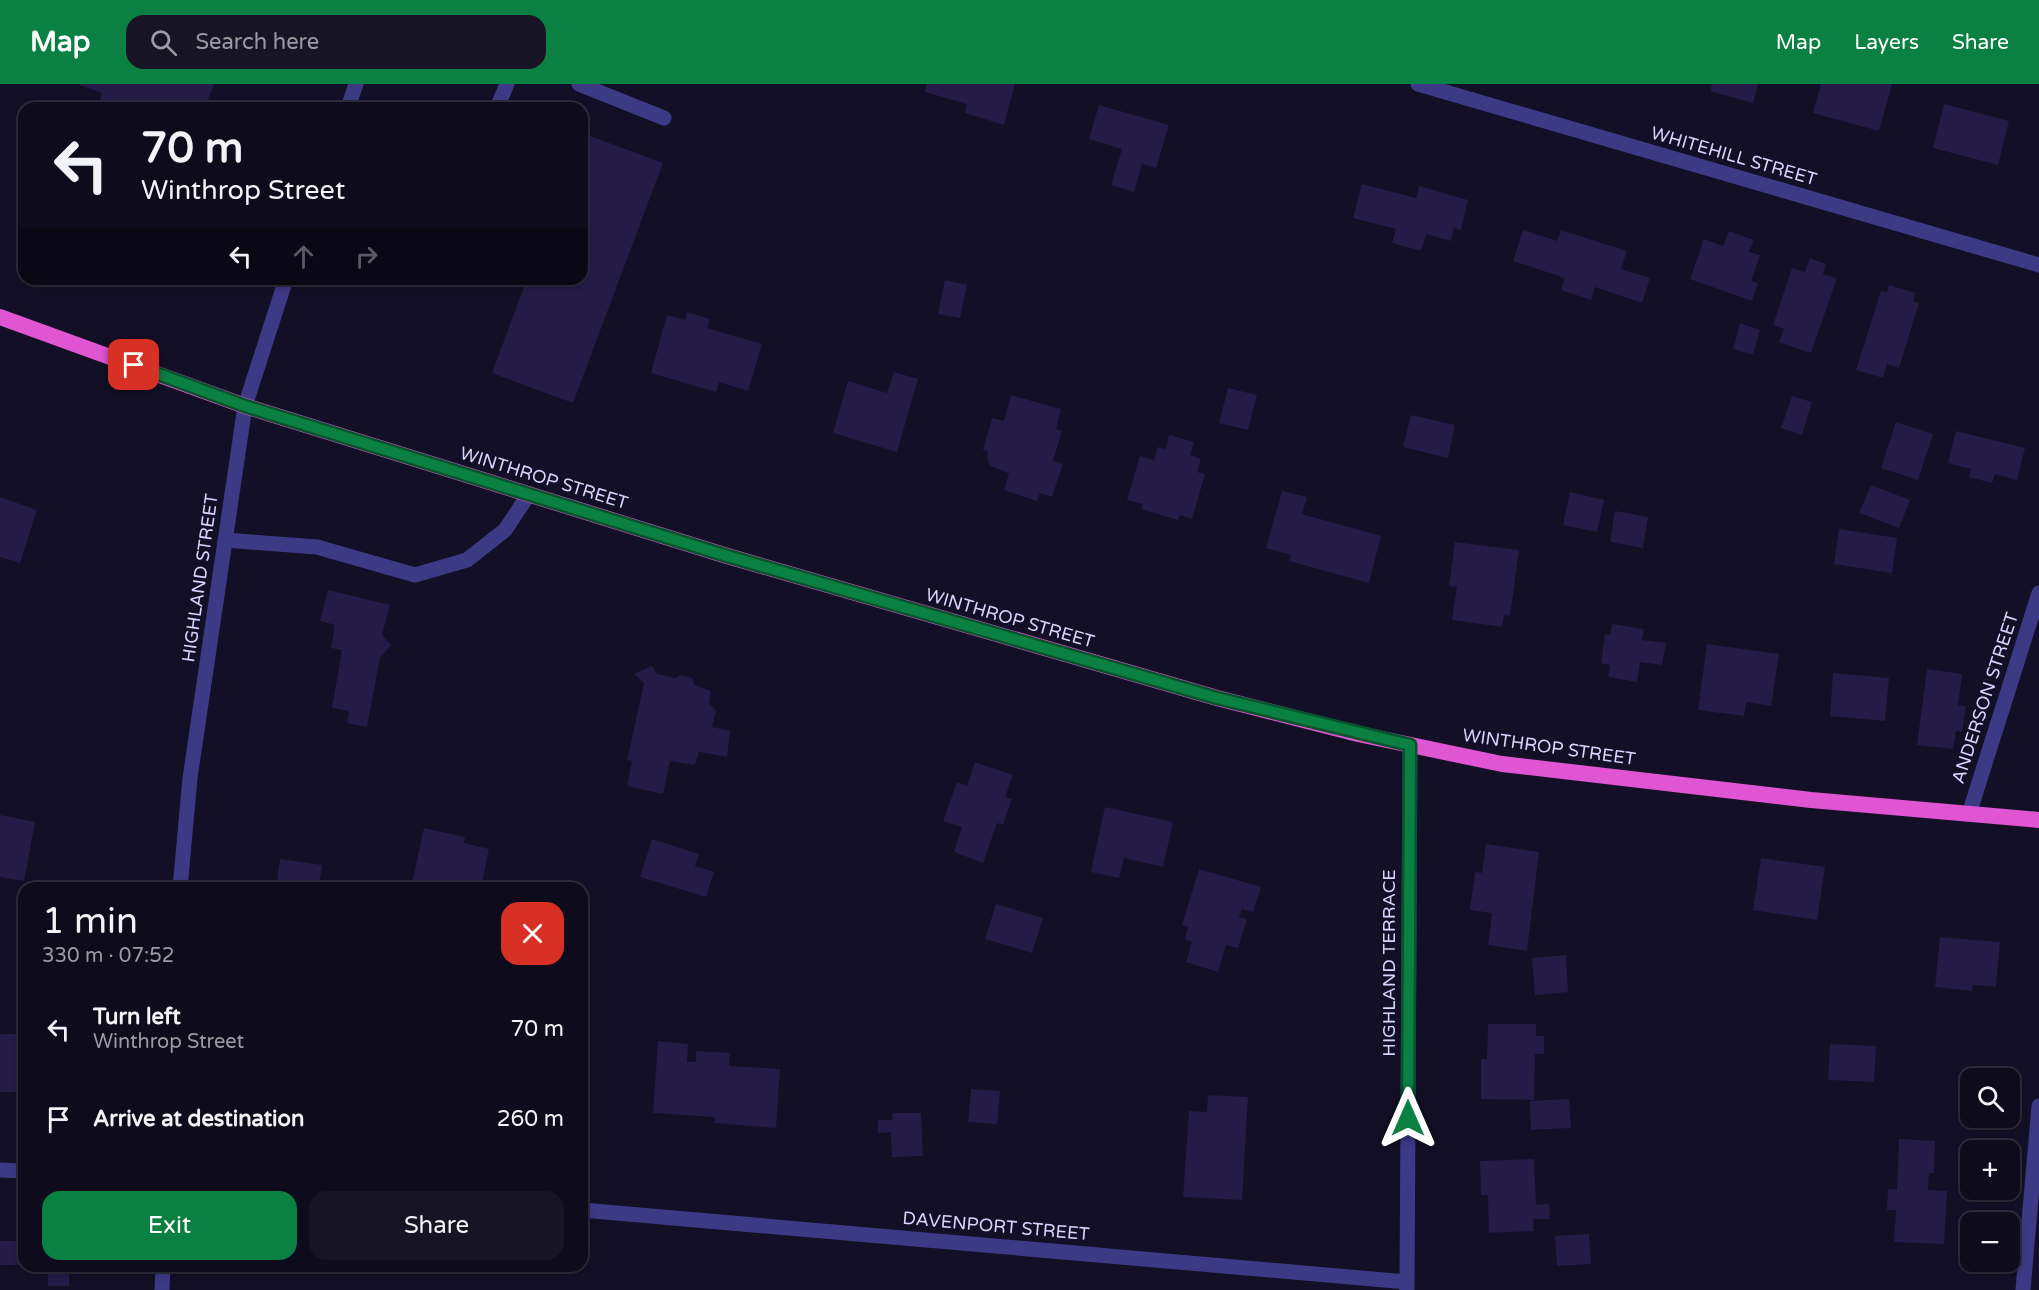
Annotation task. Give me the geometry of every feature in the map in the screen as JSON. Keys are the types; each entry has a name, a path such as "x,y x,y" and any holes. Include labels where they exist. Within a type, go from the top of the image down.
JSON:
{"highway":[{"name":"WINTHROP STREET","path":"0,317 245,406 724,555 1217,698 1410,745 1502,764 2039,820"}],"street":[{"path":"350,102 357,84"},
{"path":"500,102 507,84"},
{"path":"579,84 664,118"},
{"name":"WHITEHILL STREET","path":"1418,84 2039,265"},
{"name":"HIGHLAND STREET","path":"181,882 190,778 245,406 284,285"},
{"path":"225,540 317,548 415,575 467,560 505,530 529,494"},
{"name":"ANDERSON STREET","path":"1969,814 2039,593"},
{"name":"HIGHLAND TERRACE","path":"1407,1286 1410,745"},
{"path":"2023,1290 2039,1106"},
{"path":"0,1170 18,1171"},
{"name":"DAVENPORT STREET","path":"588,1211 1407,1286"},
{"path":"162,1290 163,1272"}],"building":[{"path":"77,84 214,84 207,102 99,102 102,93"},
{"path":"927,84 1015,84 1004,125 965,113 967,104 925,92"},
{"path":"1712,84 1758,84 1753,103 1710,91"},
{"path":"1821,84 1892,84 1879,131 1813,113"},
{"path":"1944,104 2009,121 1998,165 1933,148"},
{"path":"1099,105 1169,125 1156,168 1142,164 1134,192 1111,185 1122,149 1089,139"},
{"path":"588,135 663,163 573,403 492,373 525,285 588,285"},
{"path":"1362,184 1416,198 1419,186 1468,200 1461,230 1454,228 1451,241 1426,234 1421,251 1392,243 1396,229 1353,218"},
{"path":"1523,230 1557,241 1561,230 1627,251 1621,269 1650,278 1642,303 1595,287 1591,300 1561,290 1565,278 1513,261"},
{"path":"1729,231 1754,240 1749,252 1760,255 1751,281 1758,283 1752,301 1690,279 1704,239 1723,246"},
{"path":"1810,258 1826,264 1823,274 1837,278 1811,353 1779,342 1784,329 1773,325 1792,268 1805,272"},
{"path":"945,280 967,285 960,318 938,314"},
{"path":"1889,285 1915,293 1913,302 1919,303 1899,368 1887,364 1883,378 1856,370 1881,291 1887,292"},
{"path":"687,312 710,319 707,328 762,344 748,391 719,382 716,392 651,373 667,315 685,320"},
{"path":"1740,323 1760,330 1753,355 1733,349"},
{"path":"894,372 918,379 897,452 833,433 848,381 887,393"},
{"path":"1228,388 1257,395 1248,430 1219,423"},
{"path":"1011,395 1061,409 1056,429 1062,431 1053,461 1063,464 1052,497 1040,493 1037,501 1004,490 1009,473 990,466 987,459 988,451 983,450 992,418 1004,421"},
{"path":"1792,396 1812,402 1802,435 1781,428"},
{"path":"1411,415 1455,425 1448,458 1403,447"},
{"path":"1896,422 1933,434 1918,480 1881,468"},
{"path":"1956,431 2025,448 2017,480 1995,474 1992,483 1969,477 1971,469 1948,463"},
{"path":"1169,435 1194,442 1190,455 1201,459 1197,472 1205,474 1192,519 1180,515 1178,520 1141,509 1143,504 1127,500 1140,456 1154,460 1158,447 1166,449"},
{"path":"1871,485 1910,500 1899,528 1859,513"},
{"path":"1282,491 1307,497 1302,514 1381,536 1369,583 1289,561 1291,555 1266,548"},
{"path":"1570,492 1604,500 1597,532 1563,525"},
{"path":"0,497 37,510 20,563 0,557"},
{"path":"1615,511 1648,517 1643,548 1610,542"},
{"path":"1839,529 1897,538 1892,573 1834,564"},
{"path":"1455,542 1519,550 1510,616 1504,615 1502,627 1452,620 1457,587 1449,586"},
{"path":"328,590 390,605 382,635 391,645 380,658 367,727 347,723 349,711 332,708 342,650 331,648 335,625 320,621"},
{"path":"1612,624 1644,629 1642,640 1666,643 1662,665 1640,662 1637,682 1608,677 1610,665 1601,663 1605,635 1610,635"},
{"path":"1707,644 1779,654 1771,706 1746,702 1744,716 1698,710"},
{"path":"652,666 657,674 675,678 680,675 693,678 694,685 711,691 709,703 716,711 712,727 730,731 727,757 699,752 695,765 670,761 663,794 627,786 632,761 627,760 644,683 634,674"},
{"path":"1927,669 1962,674 1958,705 1966,706 1962,732 1956,731 1953,749 1917,745"},
{"path":"1833,673 1889,678 1885,721 1830,716"},
{"path":"975,762 1013,775 1005,797 1012,799 1003,825 997,823 983,863 954,852 962,827 943,821 957,782 967,786"},
{"path":"1105,807 1173,822 1163,867 1124,858 1119,878 1091,872"},
{"path":"0,815 35,822 24,881 0,877"},
{"path":"424,828 465,837 464,843 489,849 482,882 412,882"},
{"path":"652,839 699,854 695,866 714,872 706,897 640,877"},
{"path":"1486,844 1539,852 1527,951 1488,945 1492,913 1470,910 1475,872 1482,873"},
{"path":"1761,858 1825,867 1817,920 1753,910"},
{"path":"280,859 322,865 320,882 277,882"},
{"path":"1199,869 1261,887 1253,912 1242,909 1239,917 1247,919 1238,948 1226,945 1218,972 1186,962 1192,942 1185,939 1188,927 1182,925"},
{"path":"996,904 1043,918 1032,953 985,939"},
{"path":"1940,937 2000,942 1996,987 1973,985 1972,991 1935,987"},
{"path":"1566,955 1568,992 1535,995 1532,958"},
{"path":"1488,1024 1536,1024 1536,1036 1544,1036 1544,1054 1535,1054 1534,1100 1481,1099 1481,1059 1487,1059"},
{"path":"0,1034 18,1034 18,1092 0,1092"},
{"path":"658,1041 688,1044 687,1062 696,1062 696,1051 730,1053 729,1066 780,1069 776,1128 715,1123 715,1117 653,1113"},
{"path":"1830,1044 1876,1046 1874,1082 1828,1080"},
{"path":"971,1089 1000,1091 997,1124 968,1122"},
{"path":"1208,1095 1248,1097 1242,1200 1183,1197 1189,1111 1207,1112"},
{"path":"1569,1099 1571,1128 1531,1130 1530,1101"},
{"path":"893,1113 921,1113 923,1156 892,1157 891,1132 878,1133 878,1120 892,1120"},
{"path":"1899,1139 1935,1141 1934,1173 1929,1173 1928,1190 1947,1191 1944,1244 1894,1242 1896,1210 1887,1210 1888,1189 1897,1190"},
{"path":"1534,1159 1536,1205 1549,1204 1550,1219 1533,1219 1534,1231 1489,1233 1488,1195 1481,1195 1480,1161"},
{"path":"18,1227 18,1265 0,1265 0,1241 17,1241"},
{"path":"1589,1234 1591,1264 1557,1266 1555,1236"},
{"path":"48,1272 69,1272 69,1286 48,1286"}],"route":[{"path":"134,365 245,406 724,555 1217,698 1410,745 1408,1118"}]}
